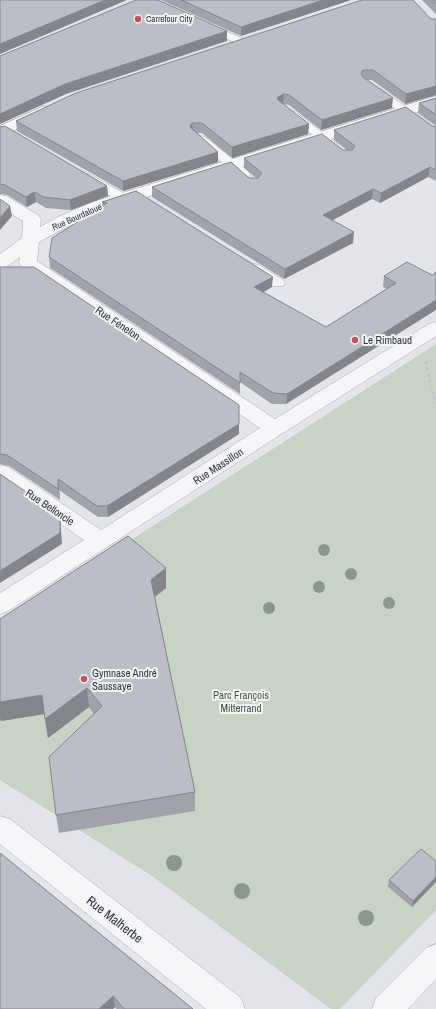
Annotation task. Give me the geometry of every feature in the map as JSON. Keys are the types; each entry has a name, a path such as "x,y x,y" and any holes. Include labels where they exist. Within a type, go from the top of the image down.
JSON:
{"street":[{"path":"220,49 257,37"},
{"name":"Rue Bourdaloue","path":"0,263 30,240 64,221 99,206 136,198 232,164 436,101"},
{"path":"3,130 56,105"},
{"name":"Rue Fénelon","path":"1,202 32,219 28,263 261,420 276,428"},
{"name":"Rue Massillon","path":"0,605 427,333"},
{"name":"Rue Belloncle","path":"0,472 101,541"},
{"name":"Rue Malherbe","path":"0,828 230,1009"},
{"path":"387,1009 436,958"}],"lane":[{"path":"201,23 242,42"},
{"path":"367,83 436,133"},
{"path":"284,108 342,153"},
{"path":"3,130 20,137"},
{"path":"197,136 254,184"},
{"path":"82,174 136,198"},
{"path":"246,263 278,283"}],"path":[{"path":"427,333 425,363 436,404"},
{"path":"425,363 436,359"}],"green space":[{"name":"Parc François Mitterrand","path":"436,344 436,910 340,1009 331,1009 152,876 0,780 0,624"}],"building":[{"path":"0,0 105,0 0,44"},
{"path":"136,0 158,0 227,31 65,84 0,114 0,56"},
{"path":"181,0 323,0 241,27"},
{"path":"362,0 413,0 431,19 436,19 436,86 406,94 373,70 363,70 361,73 363,77 393,98 322,120 289,95 284,94 277,99 309,124 232,147 202,123 192,123 190,127 218,152 123,181 16,121 76,93"},
{"path":"436,98 436,115 419,103"},
{"path":"406,107 432,126 436,127 436,170 430,167 381,193 373,189 323,215 354,232 285,269 152,187 231,162 249,178 258,178 262,173 244,158 322,134 343,150 352,150 355,146 334,130"},
{"path":"5,126 107,186 70,200 44,197 34,192 26,197 5,185 0,184 0,127"},
{"path":"136,191 273,277 254,287 326,327 396,283 384,276 407,262 432,275 436,272 436,300 287,394 273,393 240,372 240,383 49,257 52,238 107,203 102,202"},
{"path":"0,199 10,206 0,218"},
{"path":"0,267 34,267 239,405 239,424 107,506 97,506 58,479 58,489 7,455 0,454"},
{"path":"0,474 60,515 60,533 0,571"},
{"name":"Gymnase André Saussaye","path":"128,536 166,568 151,580 195,792 56,815 49,757 102,706 87,688 45,719 42,695 0,702 0,619"},
{"path":"421,849 436,861 436,877 413,901 389,880"},
{"path":"0,853 193,1009 124,1009 113,996 99,1009 0,1009"}],"place":[{"name":"Carrefour City","path":"138,19"},
{"name":"Le Rimbaud","path":"355,340"},
{"name":"Gymnase André Saussaye","path":"84,679"}]}
